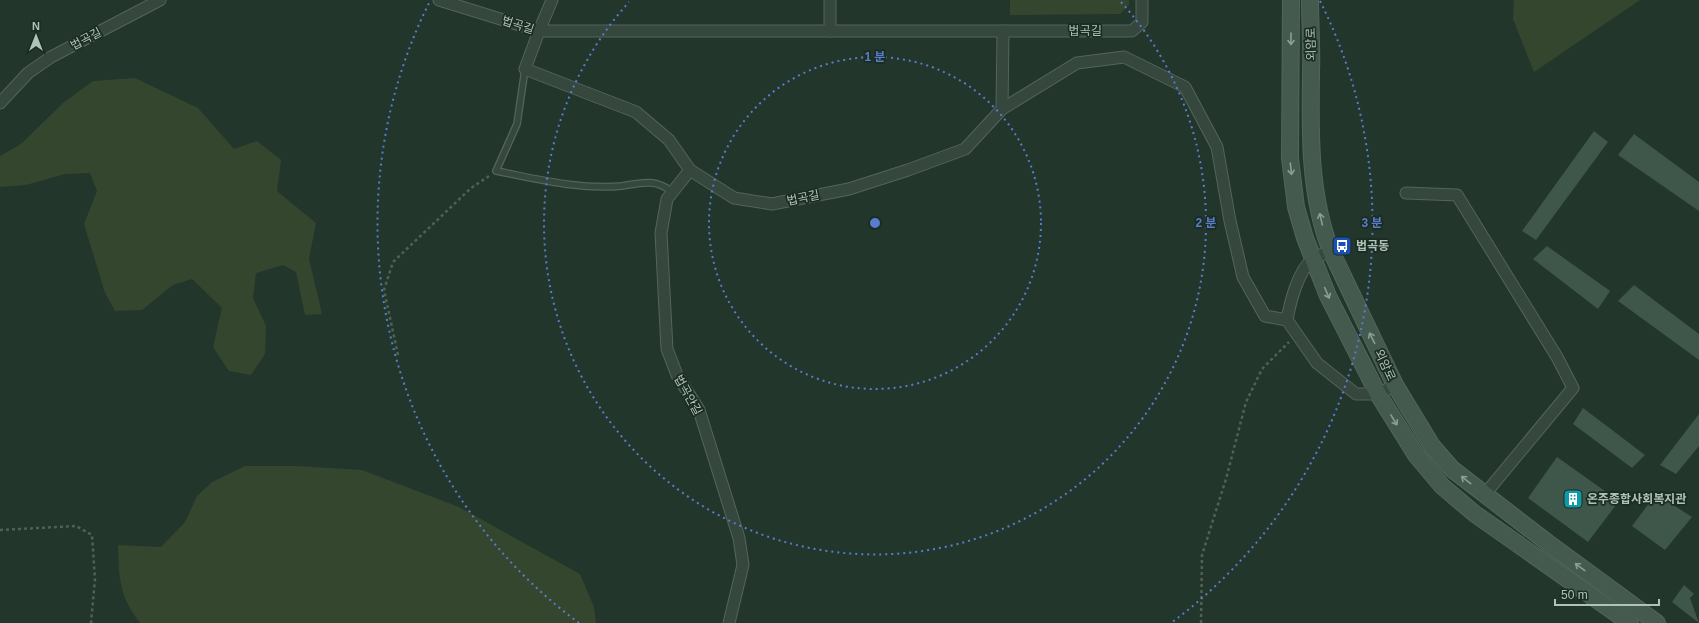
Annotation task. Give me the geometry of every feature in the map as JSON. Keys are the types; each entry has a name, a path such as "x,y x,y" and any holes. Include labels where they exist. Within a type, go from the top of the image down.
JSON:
{"main road":[{"name":"외암로","path":"1291,0 1290,158 1296,207 1305,238 1328,296 1378,394 1416,455 1442,486 1475,514 1630,623"},
{"name":"외암로","path":"1310,0 1312,145 1316,198 1325,238 1395,385 1432,446 1452,469 1548,543 1657,623"}],"street":[{"name":"법곡길","path":"0,103 28,73 50,57 160,0"},
{"name":"법곡길","path":"439,0 539,31 1132,31 1142,22 1142,0"},
{"path":"539,31 552,0"},
{"path":"830,0 830,31"},
{"name":"법곡길","path":"539,31 525,69 636,112 669,140 690,170 734,198 772,204 849,188 908,170 965,149 1002,109 1077,63 1124,57 1185,87 1217,147 1230,221 1243,278 1265,316 1287,320"},
{"path":"1002,109 1003,31"},
{"name":"법곡안길","path":"690,170 667,199 661,233 667,349 677,375 699,410 739,538 743,565 729,623"},
{"path":"1406,193 1457,195 1557,357 1573,388 1485,494"},
{"path":"1331,251 1313,259 1306,268 1292,297 1287,320 1317,363 1356,394 1378,394 1395,385"}],"lane":[{"path":"525,69 517,124 496,171 581,187 622,186 643,182 664,186 672,192"}],"path":[{"path":"398,355 384,290 393,262 471,188 496,171"},
{"path":"1201,623 1202,555 1226,479 1246,402 1262,369 1297,334"},
{"path":"0,530 76,526 92,535 94,579 91,623"}],"green space":[{"path":"1010,0 1129,0 1129,5 1120,14 1010,15"},
{"path":"1514,0 1640,0 1534,72 1513,19"},
{"path":"135,78 198,108 234,149 257,141 281,160 277,191 316,223 309,259 322,314 305,315 296,272 283,265 256,273 253,298 266,326 265,354 251,375 229,371 213,347 222,308 192,279 173,285 142,310 115,311 105,293 84,224 97,191 90,173 65,174 26,185 0,187 0,156 21,144 63,103 93,81"},
{"path":"245,466 296,466 362,470 459,507 580,574 594,607 596,623 140,623 124,595 120,577 118,545 161,547 185,522 197,496 212,482"}],"building":[{"path":"1594,131 1608,142 1536,240 1522,231"},
{"path":"1634,134 1699,182 1699,211 1618,155"},
{"path":"1547,246 1610,291 1598,309 1533,259"},
{"path":"1634,285 1699,334 1699,360 1618,301"},
{"path":"1583,408 1645,455 1632,468 1573,424"},
{"path":"1699,414 1699,446 1676,474 1660,465"},
{"name":"온주종합사회복지관","path":"1557,457 1619,501 1588,542 1528,498"},
{"path":"1656,494 1692,517 1665,550 1632,526"},
{"path":"1684,585 1694,594 1690,598 1699,623 1672,602"}],"place":[{"name":"법곡동","path":"1342,246"},
{"name":"온주종합사회복지관","path":"1573,499"}]}
